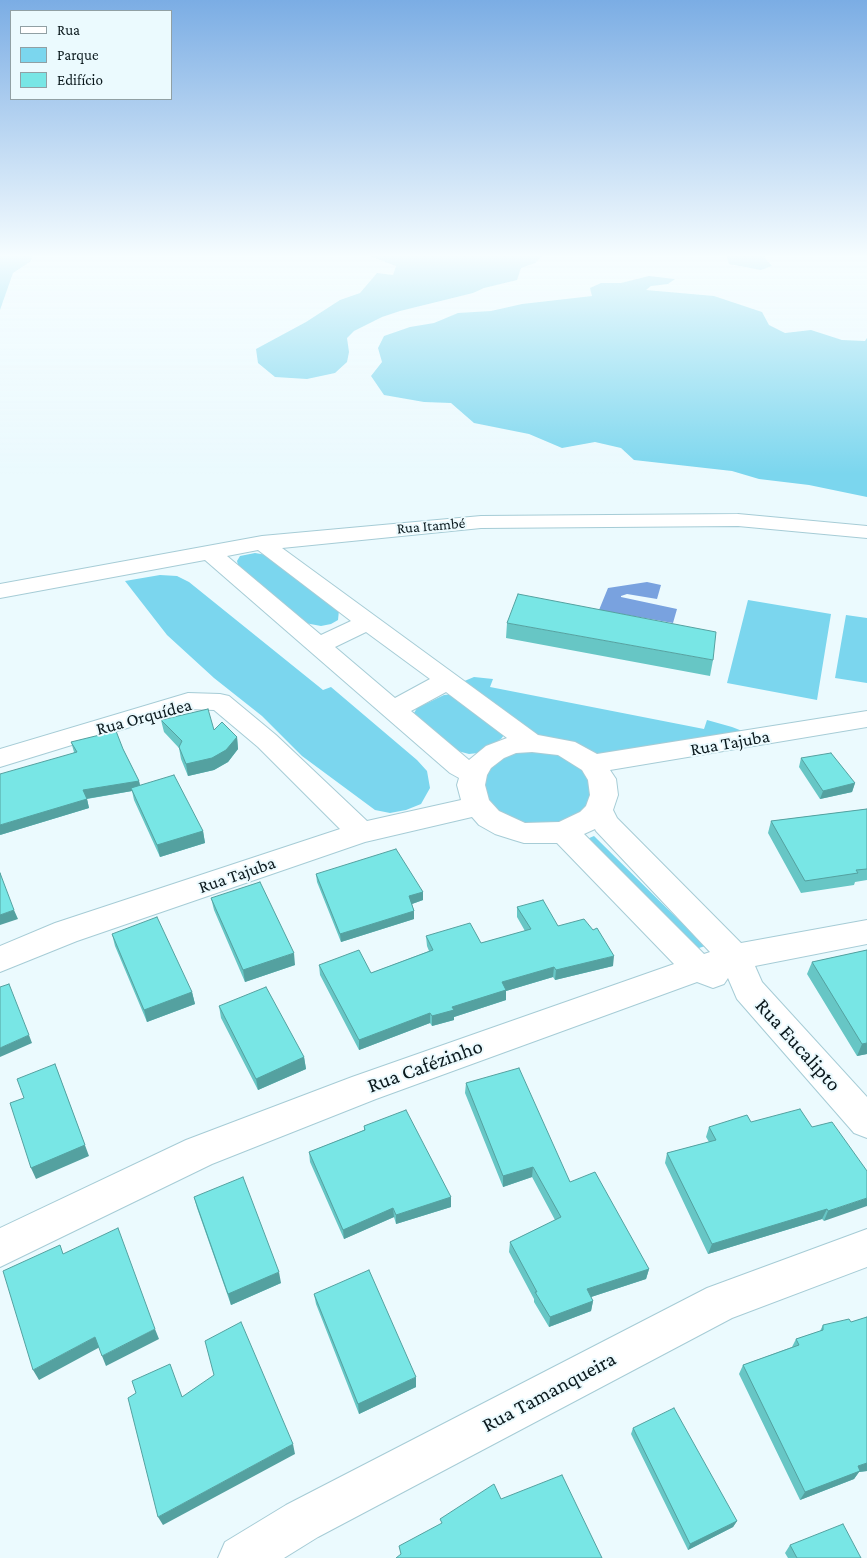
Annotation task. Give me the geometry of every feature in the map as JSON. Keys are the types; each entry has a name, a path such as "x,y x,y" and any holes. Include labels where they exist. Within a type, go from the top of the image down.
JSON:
{"street":[{"name":"Rua Itambé","path":"0,591 262,543 491,522 738,520 867,532"},
{"path":"300,571 317,537"},
{"path":"262,543 366,622 532,743"},
{"path":"209,552 460,767 473,774"},
{"path":"318,646 366,622"},
{"path":"393,710 448,680"},
{"name":"Rua Orquídea","path":"0,758 188,701 220,702 267,741 361,833"},
{"name":"Rua Tajuba","path":"592,764 867,719"},
{"path":"532,743 566,748 592,764 602,779 604,795 599,810 590,819 564,832 544,834 524,832 506,827 489,818 472,796 473,774 481,762 495,752 512,745 532,743"},
{"name":"Rua Tajuba","path":"0,959 66,932 361,833 478,806"},
{"path":"599,810 606,824 735,957"},
{"path":"564,832 698,968"},
{"name":"Rua Cafézinho","path":"0,1248 199,1152 364,1088 698,968 735,957 867,932"},
{"name":"Rua Eucalipto","path":"735,957 749,990 867,1122"},
{"name":"Rua Eucalipto","path":"698,968 749,990"},
{"name":"Rua Tamanqueira","path":"241,1558 302,1521 721,1302 867,1248"}],"green space":[{"path":"294,329 359,329 347,338 349,352 347,362 335,373 307,379 275,377 258,363 256,349"},
{"path":"405,329 776,329 785,333 811,330 842,340 865,341 867,338 867,497 809,485 759,479 732,471 634,460 621,448 595,442 562,448 529,434 474,423 451,403 424,402 384,395 371,376 382,362 378,348 384,336"},
{"path":"255,553 267,555 339,610 338,620 321,626 305,623 238,565 237,561 240,556"},
{"path":"160,575 177,576 189,582 323,690 331,687 417,760 427,771 430,788 421,804 406,810 390,813 375,810 302,756 262,716 214,678 167,635 125,581"},
{"path":"748,600 831,614 817,700 727,683"},
{"path":"846,615 867,618 867,683 835,678"},
{"path":"474,677 493,679 490,687 704,729 707,720 750,734 592,756 534,736 462,682"},
{"path":"453,694 504,735 501,739 478,753 469,754 454,750 414,718 417,708 444,695"},
{"path":"518,750 566,755 588,773 592,806 554,827 517,823 489,810 482,775 487,765"},
{"path":"594,836 705,946 693,950 587,839"}],"shaded area":[{"path":"647,582 661,585 657,599 627,594 621,597 677,609 673,623 599,610 608,588"}],"building":[{"path":"518,594 716,632 713,660 507,623"},
{"path":"208,709 214,730 222,722 237,737 226,750 212,758 186,764 179,747 182,741 161,720"},
{"path":"116,731 139,781 83,790 87,799 0,825 0,774 77,752 71,742"},
{"path":"831,753 855,783 823,791 801,758"},
{"path":"174,775 203,831 157,845 131,788"},
{"path":"867,809 867,869 856,870 858,873 805,881 771,821"},
{"path":"396,849 423,892 409,896 414,911 340,934 316,874"},
{"path":"0,873 14,910 0,915"},
{"path":"260,882 294,953 243,970 211,898"},
{"path":"543,900 558,926 584,919 593,930 597,928 614,956 556,970 554,967 502,982 506,990 452,1007 454,1010 432,1016 430,1013 359,1040 319,965 359,950 371,973 433,950 426,936 470,923 481,943 531,929 517,907"},
{"path":"157,917 192,992 144,1010 112,934"},
{"path":"867,950 867,1043 862,1044 812,962"},
{"path":"9,984 29,1035 0,1048 0,987"},
{"path":"266,987 304,1057 256,1079 219,1006"},
{"path":"55,1064 85,1145 31,1168 10,1103 24,1098 17,1079"},
{"path":"519,1068 570,1182 595,1172 649,1269 587,1289 593,1301 550,1317 510,1242 561,1217 533,1167 503,1176 466,1083"},
{"path":"800,1109 812,1127 832,1122 867,1171 867,1198 712,1244 667,1153 716,1140 709,1127 747,1115 751,1122"},
{"path":"406,1110 451,1197 396,1215 393,1208 343,1230 309,1152 365,1130 364,1126"},
{"path":"243,1177 279,1272 228,1294 194,1197"},
{"path":"118,1228 155,1329 102,1356 95,1337 33,1370 3,1271 60,1245 63,1254"},
{"path":"369,1270 416,1377 358,1404 314,1294"},
{"path":"867,1317 867,1463 858,1466 860,1471 805,1492 743,1365 799,1345 796,1339 823,1330 823,1325 849,1319 851,1322"},
{"path":"241,1322 293,1444 158,1517 128,1398 136,1393 132,1381 170,1364 182,1397 214,1375 205,1341"},
{"path":"674,1408 737,1521 690,1544 633,1428"},
{"path":"562,1475 602,1558 396,1558 401,1554 399,1546 442,1523 440,1519 494,1484 501,1499"},
{"path":"843,1524 861,1558 797,1558 790,1545"}]}
